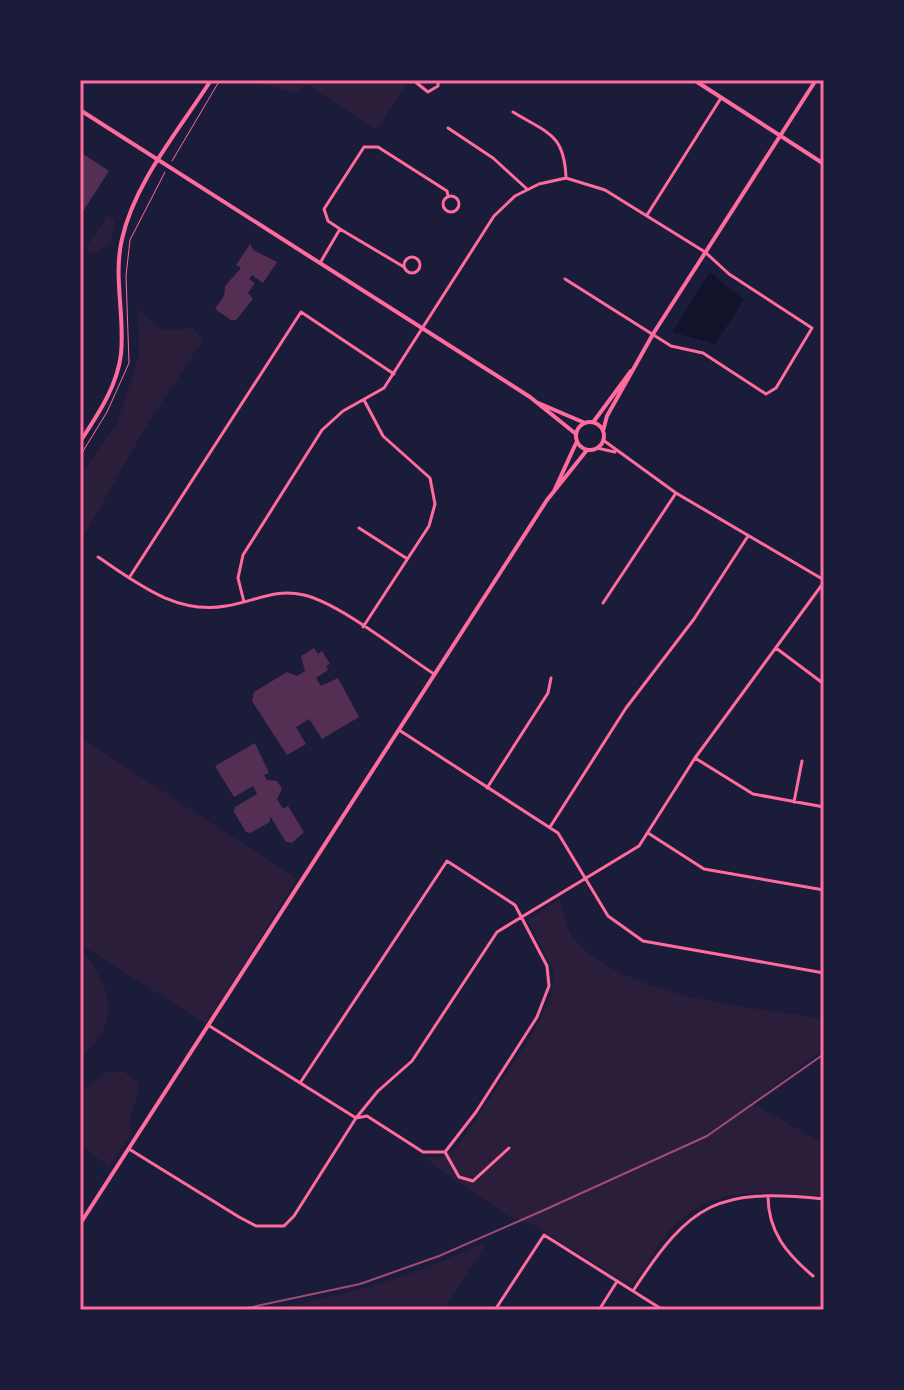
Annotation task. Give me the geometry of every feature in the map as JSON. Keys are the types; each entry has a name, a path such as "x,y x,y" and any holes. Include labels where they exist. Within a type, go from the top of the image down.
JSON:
{"street":[{"path":"80,442 104,405 118,370 122,337 117,263 134,203 211,80"},
{"path":"413,80 428,92 434,91 438,80"},
{"path":"694,80 824,164"},
{"path":"597,448 603,440 607,416 653,334 816,80"},
{"path":"647,215 721,98"},
{"path":"80,110 536,402 576,434 577,441 555,492"},
{"path":"513,112 558,140 565,152 566,178"},
{"path":"448,128 493,158 527,189"},
{"path":"404,267 411,257 420,262 415,273 404,267 340,229 328,221 324,209 359,152 364,147 378,147 447,191 443,206 449,212 455,212 459,201 448,196"},
{"path":"244,602 238,578 243,555 322,430 331,418 384,388 494,216 527,189 566,178 594,185 705,252 729,274 812,328 776,388 766,394 703,353 671,346 565,279"},
{"path":"320,263 340,229"},
{"path":"129,578 301,312 395,374"},
{"path":"536,402 585,423 593,422 633,369"},
{"path":"363,627 434,514 434,492 423,469 383,436 364,400"},
{"path":"593,422 603,431"},
{"path":"576,434 585,423"},
{"path":"129,1149 256,1226 284,1226 294,1216 356,1118 378,1091 404,1071 497,932 521,915 631,853 648,833 695,758 824,581 676,493 615,452 603,440"},
{"path":"577,441 587,450"},
{"path":"80,1224 434,674 555,492 587,450 597,448 615,452"},
{"path":"603,603 676,493"},
{"path":"359,528 407,559"},
{"path":"550,827 626,708 694,619 748,536"},
{"path":"98,557 129,578 187,606 226,607 267,593 307,595 363,627 434,674"},
{"path":"776,648 824,684"},
{"path":"487,788 548,693 551,678"},
{"path":"399,730 563,838 608,916 643,941 824,973"},
{"path":"695,758 753,794 824,807"},
{"path":"794,802 802,761"},
{"path":"648,833 704,869 824,890"},
{"path":"300,1083 447,861 515,905 547,966 546,1000 476,1112 445,1152"},
{"path":"208,1025 356,1118 367,1116 423,1152 445,1152"},
{"path":"445,1152 459,1177 473,1181 509,1148"},
{"path":"633,1291 670,1236 701,1210 726,1201 768,1195 824,1199"},
{"path":"768,1195 769,1215 777,1238 789,1256 813,1276"},
{"path":"495,1310 544,1235 663,1310"},
{"path":"599,1310 617,1281"}],"path":[{"path":"175,156 220,80"}],"shaded area":[{"path":"250,80 409,80 377,130 306,84 296,94"},
{"path":"108,215 115,221 110,244 95,252 88,251 87,246"},
{"path":"710,272 744,300 715,344 672,332"},
{"path":"138,309 162,330 193,328 203,340 145,428 80,543 80,477 117,423 139,356"},
{"path":"80,737 297,879 206,1024 80,944"},
{"path":"559,900 575,940 598,960 626,975 691,997 824,1019 824,1049 752,1103 824,1144 824,1196 743,1194 706,1203 671,1229 631,1286 533,1225 507,1215 432,1164 427,1158 442,1157 458,1146 535,1030 550,1000 554,973 528,920"},
{"path":"80,951 89,959 105,988 109,1010 103,1030 80,1059"},
{"path":"108,1071 124,1072 137,1081 137,1097 130,1119 131,1135 109,1167 80,1145 80,1091"},
{"path":"488,1241 443,1310 269,1310 381,1283"}],"building":[{"path":"80,152 109,171 80,216"},
{"path":"250,244 253,250 277,262 263,283 252,275 249,279 255,283 248,293 253,299 236,320 231,320 215,309 224,296 225,286 241,268 236,265"},
{"path":"314,648 318,654 322,651 330,664 326,666 328,670 316,678 321,686 338,678 359,717 322,739 309,719 296,727 306,744 287,755 252,701 254,692 287,672 297,676 305,671 301,656"},
{"path":"255,743 269,773 264,775 267,780 277,781 282,789 277,799 283,809 288,806 304,832 292,843 286,842 270,816 270,822 250,833 246,832 234,812 235,807 257,794 253,786 234,797 215,766"}],"railway":[{"path":"238,1310 360,1284 439,1256 707,1136 824,1054"}]}
